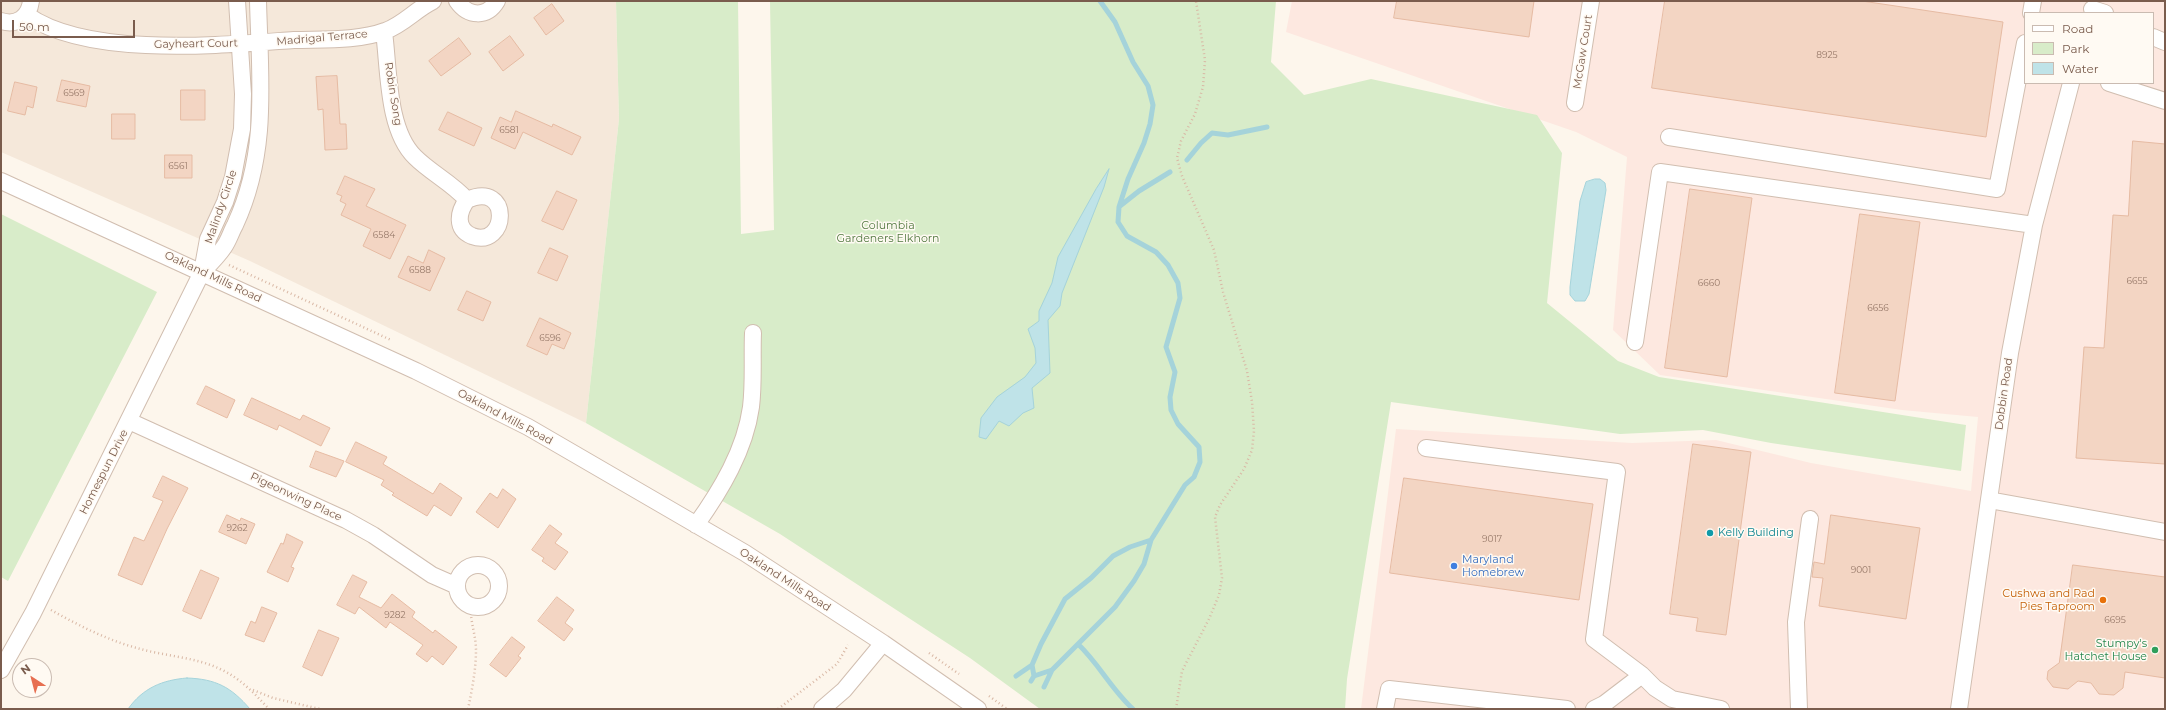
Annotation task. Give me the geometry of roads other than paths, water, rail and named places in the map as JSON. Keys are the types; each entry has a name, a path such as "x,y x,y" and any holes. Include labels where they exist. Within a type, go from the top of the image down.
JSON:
{"street":[{"name":"Malindy Circle","path":"202,272 224,247 242,210 250,182 261,128 262,92 250,43 237,1"},
{"name":"Malindy Circle","path":"250,43 258,1"},
{"name":"Madrigal Terrace","path":"250,43 351,37 384,32 406,20 433,1"},
{"path":"457,1 466,11 481,14 488,11 497,1"},
{"name":"McGaw Court","path":"1575,103 1591,1"},
{"path":"2031,12 2033,1"},
{"name":"Gayheart Court","path":"1,21 16,22 29,8 41,24 53,30 83,38 172,46 250,43"},
{"name":"Robin Song","path":"384,32 393,106 400,136 414,156 458,190 467,200"},
{"path":"2154,37 2165,42"},
{"path":"1669,137 1997,189 2024,48"},
{"name":"Dobbin Road","path":"1960,709 2010,353 2034,225 2071,84"},
{"path":"2112,84 2165,101"},
{"path":"1634,342 1660,172 2034,225"},
{"name":"Oakland Mills Road","path":"1,181 202,272 491,408 745,553 884,643 978,709"},
{"name":"Homespun Drive","path":"1,670 38,603 202,272"},
{"path":"696,525 726,477 744,436 751,406 753,333"},
{"name":"Pigeonwing Place","path":"129,421 346,520 373,535 432,575 457,586"},
{"path":"1426,448 1616,472 1594,639 1642,676 1655,688 1672,698 1690,706 1720,709"},
{"path":"1989,500 2165,532"},
{"path":"1799,709 1796,622 1810,519"},
{"path":"473,565 484,565 492,569 497,575 500,585 495,600 484,606 471,607 460,598 457,586 461,573 473,565"},
{"path":"822,709 844,690 884,643"},
{"path":"1594,709 1604,704 1642,676"},
{"path":"1385,709 1389,689 1567,709"}],"water":[{"path":"1109,169 1104,187 1062,293 1060,306 1048,320 1050,373 1032,388 1034,408 1023,413 1009,426 999,421 986,439 979,437 981,418 997,397 1025,377 1036,363 1035,348 1028,329 1039,321 1039,311 1052,283 1058,257 1096,189"},
{"path":"1600,179 1605,183 1606,190 1589,294 1585,301 1575,301 1570,295 1570,287 1580,201 1586,182"},
{"path":"187,678 215,682 236,695 250,709 128,709 140,696 154,686 169,681"}],"waterway":[{"path":"1044,687 1052,670 1115,607 1134,581 1144,564 1151,540 1185,485 1194,477 1200,462 1199,447 1178,424 1171,410 1170,397 1175,372 1166,347 1180,298 1178,283 1168,265 1156,252 1127,236 1118,222 1119,207 1128,179 1144,143 1150,124 1153,105 1148,86 1133,62 1115,22 1100,1"},
{"path":"1187,160 1201,143 1212,133 1228,135 1267,127"},
{"path":"1120,206 1139,191 1170,172"},
{"path":"1032,665 1041,644 1065,599 1091,578 1113,556 1130,547 1151,540"},
{"path":"1078,644 1086,652 1118,694 1133,709"},
{"path":"1016,676 1032,665 1034,676"},
{"path":"1031,681 1034,676 1052,670"}],"place":[{"name":"Kelly Building","path":"1710,533"},
{"name":"Maryland Homebrew","path":"1454,566"},
{"name":"Cushwa and Rad Pies Taproom","path":"2103,600"},
{"name":"Stumpy's Hatchet House","path":"2155,650"}],"park label":[{"name":"Columbia Gardeners Elkhorn","path":"888,232"}]}
